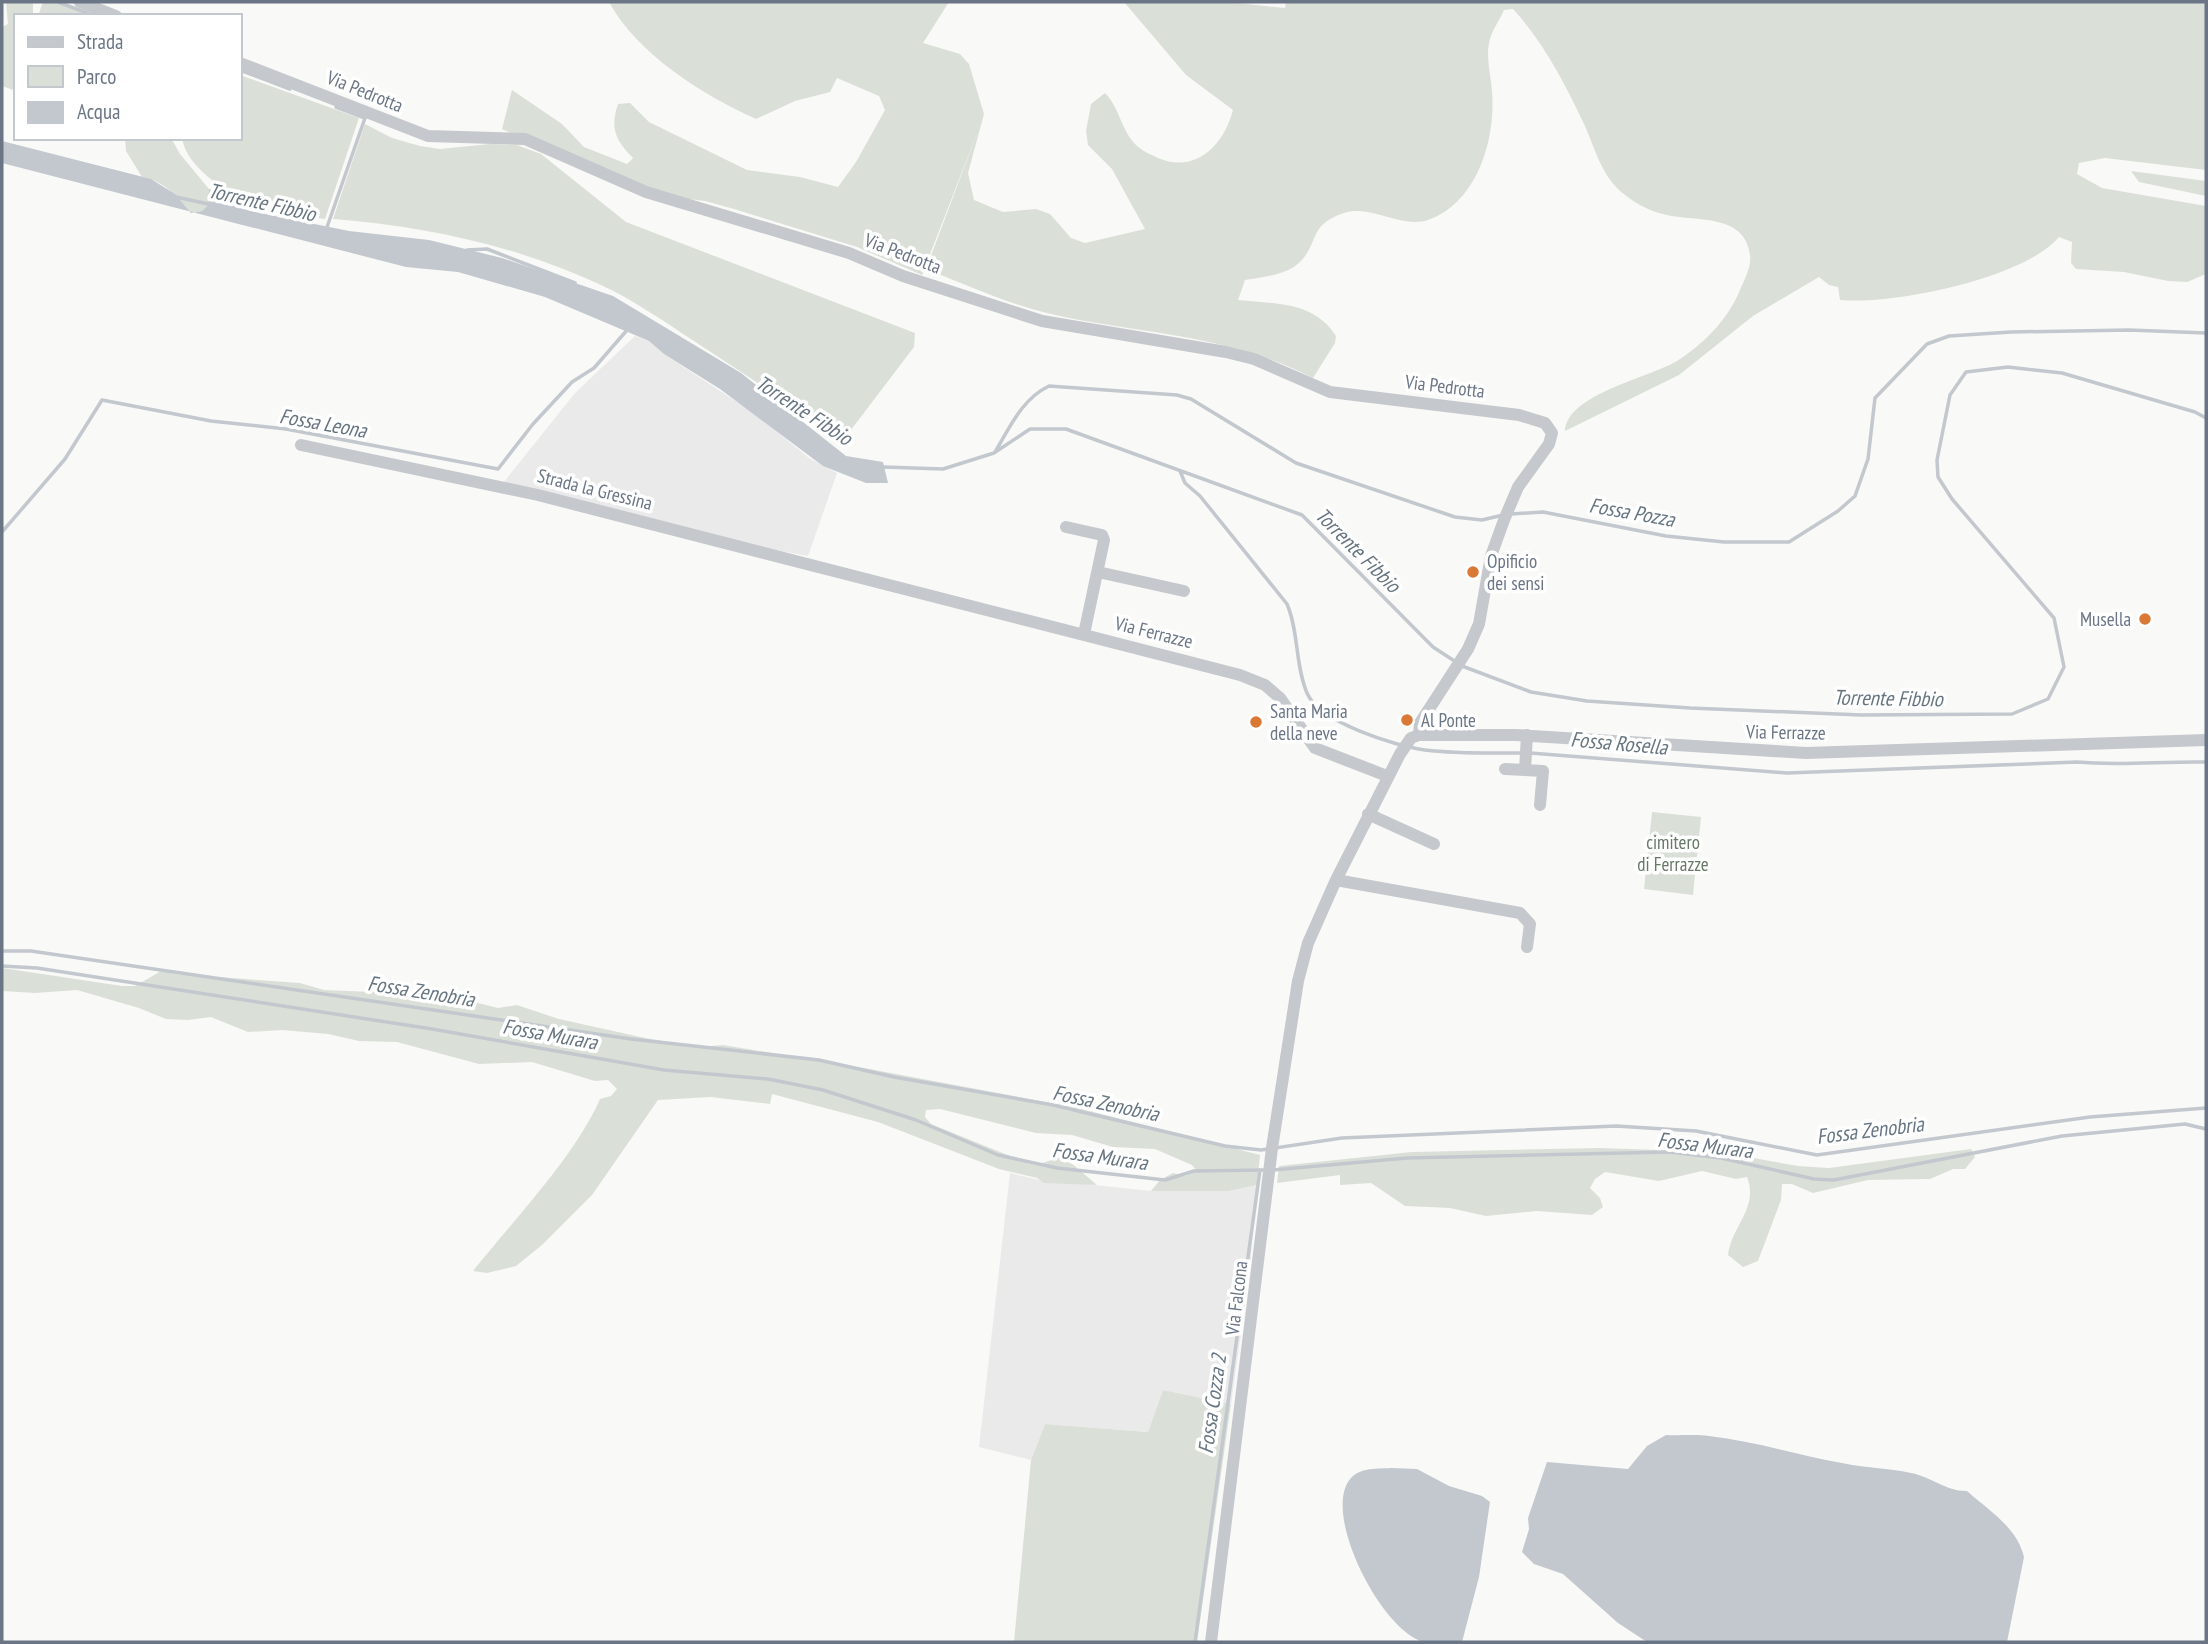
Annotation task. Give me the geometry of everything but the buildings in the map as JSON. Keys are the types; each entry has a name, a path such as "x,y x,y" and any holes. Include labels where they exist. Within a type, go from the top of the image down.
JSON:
{"street":[{"path":"80,2 111,14"},
{"name":"Via Pedrotta","path":"242,64 428,136 525,139 646,192 849,253 903,276 1042,321 1226,352 1254,359 1330,392 1519,415 1545,423 1552,433 1549,444 1518,487 1507,514 1491,556 1479,624 1468,649 1447,678 1415,736"},
{"name":"Strada la Gressina","path":"301,445 538,495 878,582"},
{"path":"1066,527 1102,535 1104,540 1084,634"},
{"path":"1098,572 1184,591"},
{"name":"Via Ferrazze","path":"878,582 1228,671 1265,685 1280,698 1315,748 1387,776"},
{"path":"1415,736 1387,776 1336,880 1520,913 1530,924 1527,947"},
{"name":"Via Ferrazze","path":"1415,736 1526,753 1806,753 2206,740"},
{"path":"1505,769 1526,753 1543,771 1540,805"},
{"path":"1368,814 1434,844"},
{"name":"Via Falcona","path":"1212,1642 1270,1162 1298,981 1308,943 1336,880"}],"shaded area":[{"path":"635,336 649,341 664,354 755,414 809,458 837,473 808,556 672,531 503,483 575,393"},
{"path":"1010,1173 1052,1183 1056,1181 1151,1191 1229,1191 1257,1185 1249,1277 1231,1404 1163,1390 1148,1432 1045,1424 1031,1460 979,1447"}],"green space":[{"path":"6,2 33,2 33,14 14,14 14,90 2,86 2,27 8,24"},
{"path":"43,2 55,2 85,14 39,14"},
{"path":"609,2 949,2 923,43 960,54 969,64 984,114 968,173 974,200 1003,212 1036,209 1050,214 1071,238 1085,243 1145,229 1112,169 1088,145 1086,131 1091,104 1105,93 1135,144 1158,158 1172,162 1196,159 1206,153 1223,135 1233,110 1186,75 1124,2 1228,2 1285,8 1286,2 2206,2 2206,170 2105,158 2079,163 2077,174 2102,188 2206,206 2206,274 2187,282 2124,272 2076,269 2071,263 2072,242 2059,237 2042,252 2018,265 1957,286 1924,293 1892,298 1840,300 1838,287 1829,285 1819,277 1753,316 1679,375 1565,431 1569,418 1594,397 1677,361 1706,339 1735,301 1749,268 1750,255 1739,232 1729,226 1661,214 1630,199 1613,184 1603,169 1585,126 1553,64 1513,9 1504,10 1490,39 1488,52 1492,92 1491,129 1480,167 1459,199 1445,212 1418,222 1365,212 1344,213 1320,228 1306,254 1295,266 1274,275 1245,280 1238,300 1293,306 1305,310 1317,316 1336,336 1335,343 1313,378 1281,363 1216,344 1035,310 926,269 979,128 922,275 857,247 734,209 705,201 656,195 621,183 502,129 512,90 562,124 584,147 627,164 633,158 618,139 614,120 618,104 630,103 649,122 747,170 800,177 838,187 856,162 885,110 879,96 837,78 830,92 795,101 756,119 715,98 654,56 621,21"},
{"path":"242,76 359,118 325,219 283,214 234,195 206,175 186,151 183,140 242,140"},
{"path":"365,124 392,138 420,146 440,149 490,144 517,145 541,154 626,222 915,333 914,347 841,443 734,367 638,305 601,285 537,259 470,240 402,227 333,219"},
{"path":"125,140 172,140 180,154 209,189 209,204 202,211 191,213 163,186 142,177 126,151"},
{"path":"2131,171 2206,181 2206,196 2139,182"},
{"name":"cimitero di Ferrazze","path":"1652,812 1701,817 1693,895 1644,889"},
{"path":"2,968 122,986 135,986 163,970 175,974 300,983 324,990 444,995 457,1001 470,1001 498,1008 517,1005 559,1019 645,1038 698,1047 723,1045 1078,1108 1260,1155 1257,1185 1229,1191 1151,1191 1160,1180 1173,1173 1185,1176 1197,1171 1192,1165 1155,1149 1113,1147 1072,1135 1036,1133 940,1109 926,1110 925,1117 931,1124 1030,1164 1037,1165 1063,1156 1097,1185 1044,1183 1037,1178 999,1169 878,1122 772,1094 770,1104 710,1097 658,1100 592,1195 542,1245 516,1266 487,1273 473,1271 559,1165 589,1121 600,1099 611,1096 617,1089 608,1080 595,1081 532,1062 479,1064 397,1042 359,1041 328,1034 282,1030 248,1032 211,1017 166,1019 77,990 35,993 2,991"},
{"path":"1600,1148 1719,1152 1798,1166 1829,1168 1971,1149 1975,1157 1965,1169 1953,1169 1930,1179 1868,1180 1813,1193 1792,1184 1782,1184 1781,1200 1758,1261 1743,1267 1728,1255 1750,1198 1747,1177 1736,1179 1702,1171 1659,1181 1605,1172 1595,1179 1590,1188 1600,1198 1603,1207 1592,1215 1537,1211 1486,1216 1450,1208 1405,1206 1371,1183 1340,1185 1340,1175 1277,1183 1279,1166 1412,1152"},
{"path":"1163,1390 1231,1404 1197,1642 1014,1642 1031,1460 1045,1424 1148,1432"}],"water":[{"path":"2,141 151,179 175,194 190,211 2,163"},
{"path":"209,189 250,211 349,231 429,240 502,258 613,296 741,373 846,456 883,462 888,483 866,483 823,466 720,389 664,354 649,341 545,297 458,272 406,267 194,212 202,211 209,204"},
{"path":"1666,1435 1704,1435 1742,1441 1851,1465 1911,1473 1952,1489 1967,1491 2008,1528 2024,1557 2007,1642 1647,1642 1618,1623 1563,1574 1534,1564 1522,1552 1529,1529 1528,1518 1547,1462 1628,1469 1647,1446"},
{"path":"1370,1469 1417,1469 1449,1486 1482,1496 1490,1502 1479,1577 1462,1642 1424,1642 1408,1633 1374,1595 1360,1569 1343,1517 1344,1494 1355,1474"}],"waterway":[{"path":"58,2 90,14"},
{"path":"242,71 290,89"},
{"path":"326,230 365,118 336,107"},
{"name":"Torrente Fibbio","path":"176,197 213,205"},
{"name":"Torrente Fibbio","path":"467,250 487,249 575,283"},
{"name":"Fossa Leona","path":"2,532 65,459 102,400 211,421 286,429 498,469 533,424 572,382 594,368 628,329"},
{"name":"Fossa Pozza","path":"1511,514 1543,512 1666,536 1724,542 1789,542 1838,511 1855,496 1868,459 1875,398 1927,344 1949,336 2011,332 2129,330 2206,333"},
{"name":"Torrente Fibbio","path":"1462,666 1531,692 1587,701 1861,715 2012,714 2048,699 2064,667 2054,618 1952,499 1938,477 1937,460 1950,395 1966,372 2008,367 2062,373 2195,412 2206,418"},
{"name":"Fossa Pozza","path":"995,452 1024,406 1049,386 1177,395 1191,399 1296,463 1455,517 1482,520 1503,515"},
{"name":"Torrente Fibbio","path":"883,467 943,469 994,453 1030,429 1066,429 1302,515 1433,647 1456,662"},
{"name":"Fossa Rosella","path":"1180,471 1185,483 1200,496 1287,604 1294,626 1303,682 1314,704 1326,714 1359,731 1412,748 1449,752 1522,753"},
{"name":"Fossa Rosella","path":"1530,753 1787,773 2077,762 2206,762"},
{"name":"Fossa Zenobria","path":"2,951 31,951 631,1039 819,1060 894,1077 1053,1105 1225,1146 1261,1150 1342,1138 1616,1126 1696,1131 1817,1155 2090,1117 2206,1108"},
{"name":"Fossa Murara","path":"2,966 37,968 432,1029 664,1070 768,1079 823,1090 916,1120 998,1155 1057,1168 1165,1180 1194,1171 1265,1170"},
{"name":"Fossa Murara","path":"1273,1170 1407,1158 1670,1152 1721,1158 1814,1179 1834,1180 2062,1136 2185,1124 2206,1129"},
{"name":"Fossa Cozza 2","path":"1195,1642 1260,1170"}],"place":[{"name":"Opificio dei sensi","path":"1473,572"},
{"name":"Musella","path":"2145,619"},
{"name":"Al Ponte","path":"1407,720"},
{"name":"Santa Maria della neve","path":"1256,722"}]}
